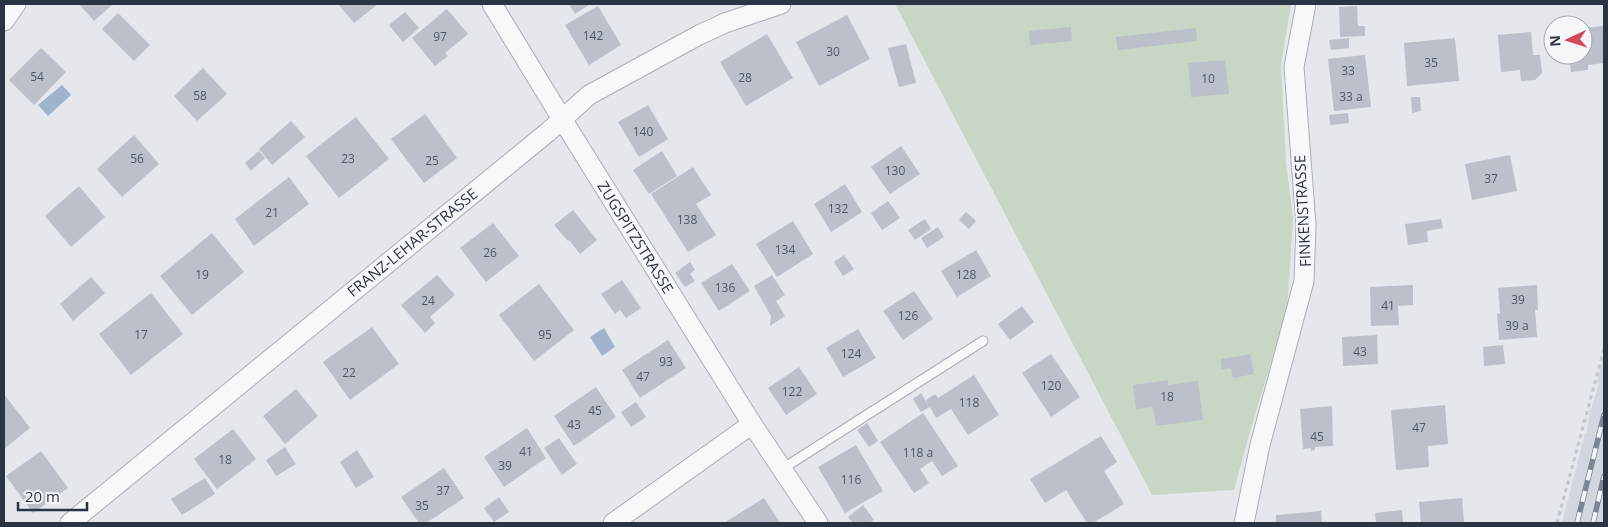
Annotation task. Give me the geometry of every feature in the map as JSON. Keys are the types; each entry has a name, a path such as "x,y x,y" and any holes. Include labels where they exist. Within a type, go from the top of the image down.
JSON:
{"street":[{"path":"4,21 16,4"},
{"name":"ZUGSPITZSTRASSE","path":"492,4 752,424 818,523"},
{"name":"FRANZ-LEHAR-STRASSE","path":"70,523 589,95 699,34 781,4"},
{"name":"FINKENSTRASSE","path":"1244,523 1262,435 1304,282 1306,225 1294,67 1306,4"},
{"path":"613,523 752,424"}],"lane":[{"path":"782,469 982,341"}],"path":[{"path":"1557,523 1604,349"}],"shaded area":[{"path":"1604,354 1604,523 1562,523 1585,433 1587,433 1589,416 1599,383 1597,382"}],"green space":[{"path":"895,4 1291,4 1281,65 1286,162 1293,218 1287,310 1234,490 1152,495"}],"water":[{"path":"62,85 71,95 48,116 38,105"},
{"path":"604,328 615,347 602,356 590,337"}],"building":[{"path":"79,4 113,4 94,21"},
{"path":"338,4 378,4 354,23"},
{"path":"569,4 590,4 575,14"},
{"path":"598,6 621,45 589,65 565,25"},
{"path":"1357,6 1358,26 1365,26 1365,36 1340,37 1339,7"},
{"path":"447,9 468,34 445,53 448,56 435,66 412,38"},
{"path":"405,12 419,28 403,42 389,25"},
{"path":"118,13 150,45 134,61 102,29"},
{"path":"847,15 870,59 819,86 796,42"},
{"path":"1604,26 1604,63 1593,64 1593,27"},
{"path":"1071,27 1072,41 1030,45 1029,31"},
{"path":"1196,28 1197,41 1118,50 1116,37"},
{"path":"1531,32 1533,55 1540,55 1542,73 1535,80 1521,81 1520,70 1501,72 1498,35"},
{"path":"767,34 793,78 746,106 720,62"},
{"path":"1349,38 1349,48 1331,50 1329,40"},
{"path":"1455,38 1459,81 1407,86 1404,43"},
{"path":"906,44 916,83 899,87 888,48"},
{"path":"41,48 66,72 34,105 9,80"},
{"path":"1365,55 1371,107 1334,111 1328,59"},
{"path":"1225,60 1229,94 1191,97 1188,63"},
{"path":"1570,65 1588,65 1588,70 1571,72"},
{"path":"203,68 227,94 197,121 174,96"},
{"path":"1411,97 1420,97 1421,111 1412,113"},
{"path":"648,105 668,139 639,157 618,122"},
{"path":"1348,113 1349,123 1330,125 1329,115"},
{"path":"425,114 457,158 424,183 391,139"},
{"path":"356,117 389,159 339,198 306,156"},
{"path":"291,121 305,137 272,165 259,149"},
{"path":"134,135 159,164 122,197 97,169"},
{"path":"901,146 920,174 890,194 871,167"},
{"path":"259,151 265,158 251,171 245,163"},
{"path":"662,151 677,176 649,194 633,170"},
{"path":"1510,155 1517,191 1472,200 1465,164"},
{"path":"693,167 711,195 696,204 716,235 688,252 651,194"},
{"path":"289,177 309,204 254,246 235,219"},
{"path":"845,184 862,212 831,232 814,204"},
{"path":"79,186 105,217 71,247 45,216"},
{"path":"888,201 900,218 882,230 871,213"},
{"path":"573,210 597,240 580,254 554,225"},
{"path":"966,212 976,221 969,229 959,220"},
{"path":"925,219 931,229 915,240 908,230"},
{"path":"1441,219 1443,228 1427,231 1428,242 1408,245 1405,224"},
{"path":"793,221 813,254 777,277 756,244"},
{"path":"493,223 519,256 486,282 460,248"},
{"path":"938,227 944,237 927,248 921,238"},
{"path":"212,233 244,272 192,315 160,276"},
{"path":"976,250 991,276 957,297 941,271"},
{"path":"844,255 854,269 843,276 834,262"},
{"path":"690,262 695,270 690,274 695,281 685,287 675,273"},
{"path":"732,264 750,291 719,311 701,283"},
{"path":"437,275 455,295 430,317 435,323 425,333 401,305"},
{"path":"772,275 785,295 776,301 785,316 770,326 771,316 754,286"},
{"path":"91,277 105,293 73,321 60,304"},
{"path":"622,280 641,308 626,318 620,310 615,314 601,294"},
{"path":"539,284 574,330 534,361 499,315"},
{"path":"1413,285 1413,305 1398,306 1399,325 1371,326 1370,287"},
{"path":"1537,285 1538,310 1535,310 1537,337 1499,340 1497,314 1500,313 1498,288"},
{"path":"914,291 933,319 903,340 883,311"},
{"path":"151,293 183,334 131,375 99,334"},
{"path":"1022,306 1034,322 1010,340 998,324"},
{"path":"372,327 399,364 350,400 323,362"},
{"path":"858,329 876,358 843,377 826,348"},
{"path":"1377,335 1378,364 1343,366 1342,337"},
{"path":"668,340 686,368 640,398 622,370"},
{"path":"1503,345 1505,364 1484,366 1483,347"},
{"path":"1051,354 1080,397 1051,417 1022,373"},
{"path":"1250,354 1254,374 1233,378 1231,368 1222,369 1221,359"},
{"path":"799,367 817,394 786,415 768,388"},
{"path":"974,375 999,415 968,435 951,409 936,418 930,407 921,412 913,399 921,393 928,405 926,400 935,394 938,398"},
{"path":"1168,380 1168,385 1198,381 1203,420 1156,426 1153,407 1136,409 1133,385"},
{"path":"596,387 616,417 574,446 554,416"},
{"path":"296,389 318,416 285,444 263,416"},
{"path":"4,394 30,428 4,449"},
{"path":"636,402 646,417 631,427 621,412"},
{"path":"1445,405 1448,444 1428,446 1429,467 1396,470 1391,410"},
{"path":"1332,406 1333,446 1315,447 1315,450 1311,451 1311,448 1303,449 1300,409"},
{"path":"923,413 958,466 942,476 932,461 920,469 929,483 914,493 880,442"},
{"path":"867,423 878,441 869,447 857,430"},
{"path":"527,428 546,458 504,487 484,457"},
{"path":"233,429 256,459 217,489 194,459"},
{"path":"1101,436 1117,462 1104,471 1124,504 1093,523 1087,523 1066,490 1045,503 1030,479"},
{"path":"559,438 577,464 562,475 544,448"},
{"path":"856,445 883,491 845,513 818,467"},
{"path":"285,447 296,464 276,476 266,460"},
{"path":"357,450 374,477 356,488 340,462"},
{"path":"41,451 68,488 33,513 6,476"},
{"path":"444,468 464,498 426,523 419,523 401,497"},
{"path":"205,478 215,494 182,515 171,499"},
{"path":"499,497 509,512 494,522 484,508"},
{"path":"764,498 780,523 724,523 743,511"},
{"path":"1462,498 1464,523 1421,523 1419,502"},
{"path":"863,505 874,520 869,523 853,523 848,517"},
{"path":"1402,510 1403,523 1376,523 1375,513"},
{"path":"1321,511 1322,523 1276,523 1276,515"}],"railway":[{"path":"1577,523 1604,415"},
{"path":"1593,523 1604,476"}]}
